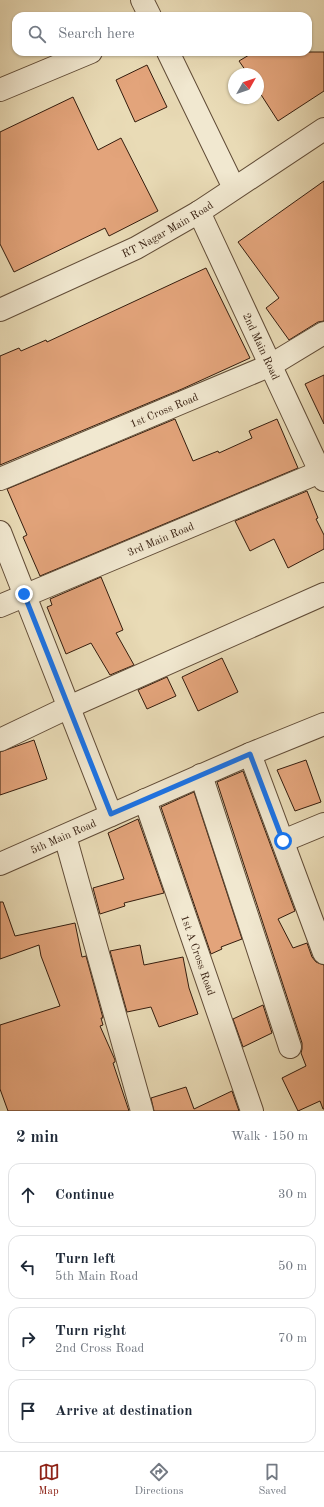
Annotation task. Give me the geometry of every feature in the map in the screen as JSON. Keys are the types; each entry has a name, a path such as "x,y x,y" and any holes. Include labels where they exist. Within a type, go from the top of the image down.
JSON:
{"street":[{"path":"142,0 148,12"},
{"path":"0,90 81,56"},
{"path":"170,56 234,188"},
{"name":"RT Nagar Main Road","path":"0,310 136,248 199,212 324,129"},
{"name":"2nd Main Road","path":"199,212 322,476"},
{"name":"1st Cross Road","path":"0,479 271,365 324,333"},
{"name":"3rd Main Road","path":"0,606 24,594 322,476"},
{"path":"0,532 111,814"},
{"path":"0,740 324,594"},
{"name":"5th Main Road","path":"0,864 201,775 324,724"},
{"path":"250,754 324,953"},
{"path":"201,775 290,1047"},
{"name":"1st A Cross Road","path":"145,800 252,1111"},
{"path":"283,841 324,824"},
{"path":"65,836 142,1111"}],"building":[{"path":"312,52 324,52 324,91 278,121 264,99 264,68 244,68 239,61 247,56 312,56"},
{"path":"147,65 167,107 135,122 116,80"},
{"path":"73,97 98,150 121,138 158,211 109,236 105,228 14,272 0,244 0,132"},
{"path":"324,181 324,321 318,322 289,340 266,308 279,298 238,242"},
{"path":"206,268 250,358 182,389 0,465 0,356 19,348 21,351 46,340 47,342"},
{"path":"324,375 324,424 305,384"},
{"path":"175,419 193,461 218,451 219,453 252,438 249,431 277,419 298,468 40,576 23,537 27,535 7,489"},
{"path":"307,491 318,518 316,519 324,535 324,549 288,568 274,539 250,551 235,521"},
{"path":"101,577 123,630 116,633 134,665 110,675 91,643 66,654 47,607 52,605 50,599"},
{"path":"222,658 238,692 198,711 182,677"},
{"path":"167,677 176,696 147,709 138,690"},
{"path":"34,740 47,779 0,795 0,752"},
{"path":"306,760 321,802 295,811 277,770"},
{"path":"243,771 295,911 278,919 293,948 307,943 312,957 316,962 324,965 324,1109 320,1101 298,1111 282,1078 306,1066 301,1053 302,1043 217,782"},
{"path":"194,792 242,939 221,947 222,949 211,954 161,807"},
{"path":"138,819 164,893 124,903 125,906 100,914 93,888 124,879 108,833"},
{"path":"0,902 3,902 15,936 75,923 82,957 86,956 103,1018 101,1018 103,1025 100,1026 115,1060 113,1063 129,1111 8,1111 0,1089 0,1025 60,1006 41,956 39,945 0,959"},
{"path":"140,945 144,965 183,957 189,988 198,1014 159,1027 151,1007 127,1012 110,951"},
{"path":"263,1005 272,1033 243,1047 233,1019"},
{"path":"186,1087 194,1109 232,1091 239,1111 154,1111 151,1098"}],"route":[{"path":"24,594 111,814 250,754 283,841"}]}
